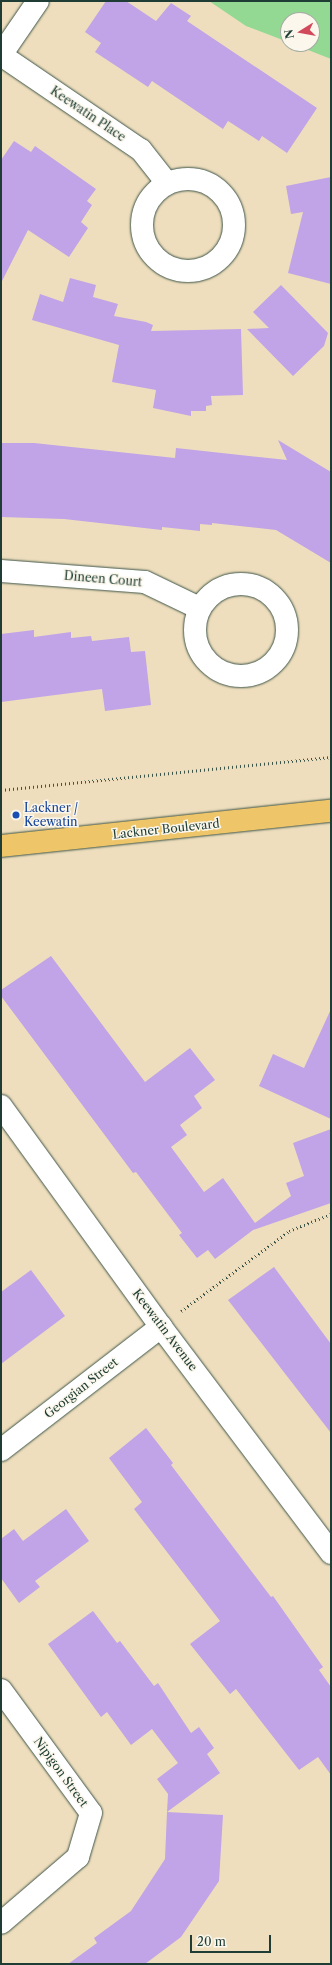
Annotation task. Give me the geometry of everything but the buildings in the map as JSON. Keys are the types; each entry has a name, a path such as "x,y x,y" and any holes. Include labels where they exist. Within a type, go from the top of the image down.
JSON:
{"main road":[{"name":"Lackner Boulevard","path":"1,846 331,812"}],"street":[{"path":"1,55 38,1"},
{"name":"Keewatin Place","path":"1,55 141,150 167,183"},
{"path":"183,178 199,180 214,186 226,198 233,213 234,229 232,242 223,255 208,267 192,271 178,270 163,264 146,245 142,229 143,213 154,193 167,183 183,178"},
{"name":"Dineen Court","path":"1,571 145,582 199,608"},
{"path":"242,583 256,585 270,593 280,605 286,619 287,635 283,650 273,664 257,673 241,676 225,673 208,662 198,648 195,624 199,608 212,593 226,585 242,583"},
{"name":"Keewatin Avenue","path":"1,1106 169,1321 331,1553"},
{"name":"Georgian Street","path":"1,1450 169,1321"},
{"name":"Nipigon Street","path":"1,1690 91,1813 78,1857 1,1923"}],"path":[{"path":"1,790 331,757"},
{"path":"169,1321 289,1231 331,1214"}],"green space":[{"path":"209,1 331,1 331,59 313,52 320,52 320,12 280,12 280,39 246,26"}],"place":[{"name":"Lackner / Keewatin","path":"16,815"}]}
